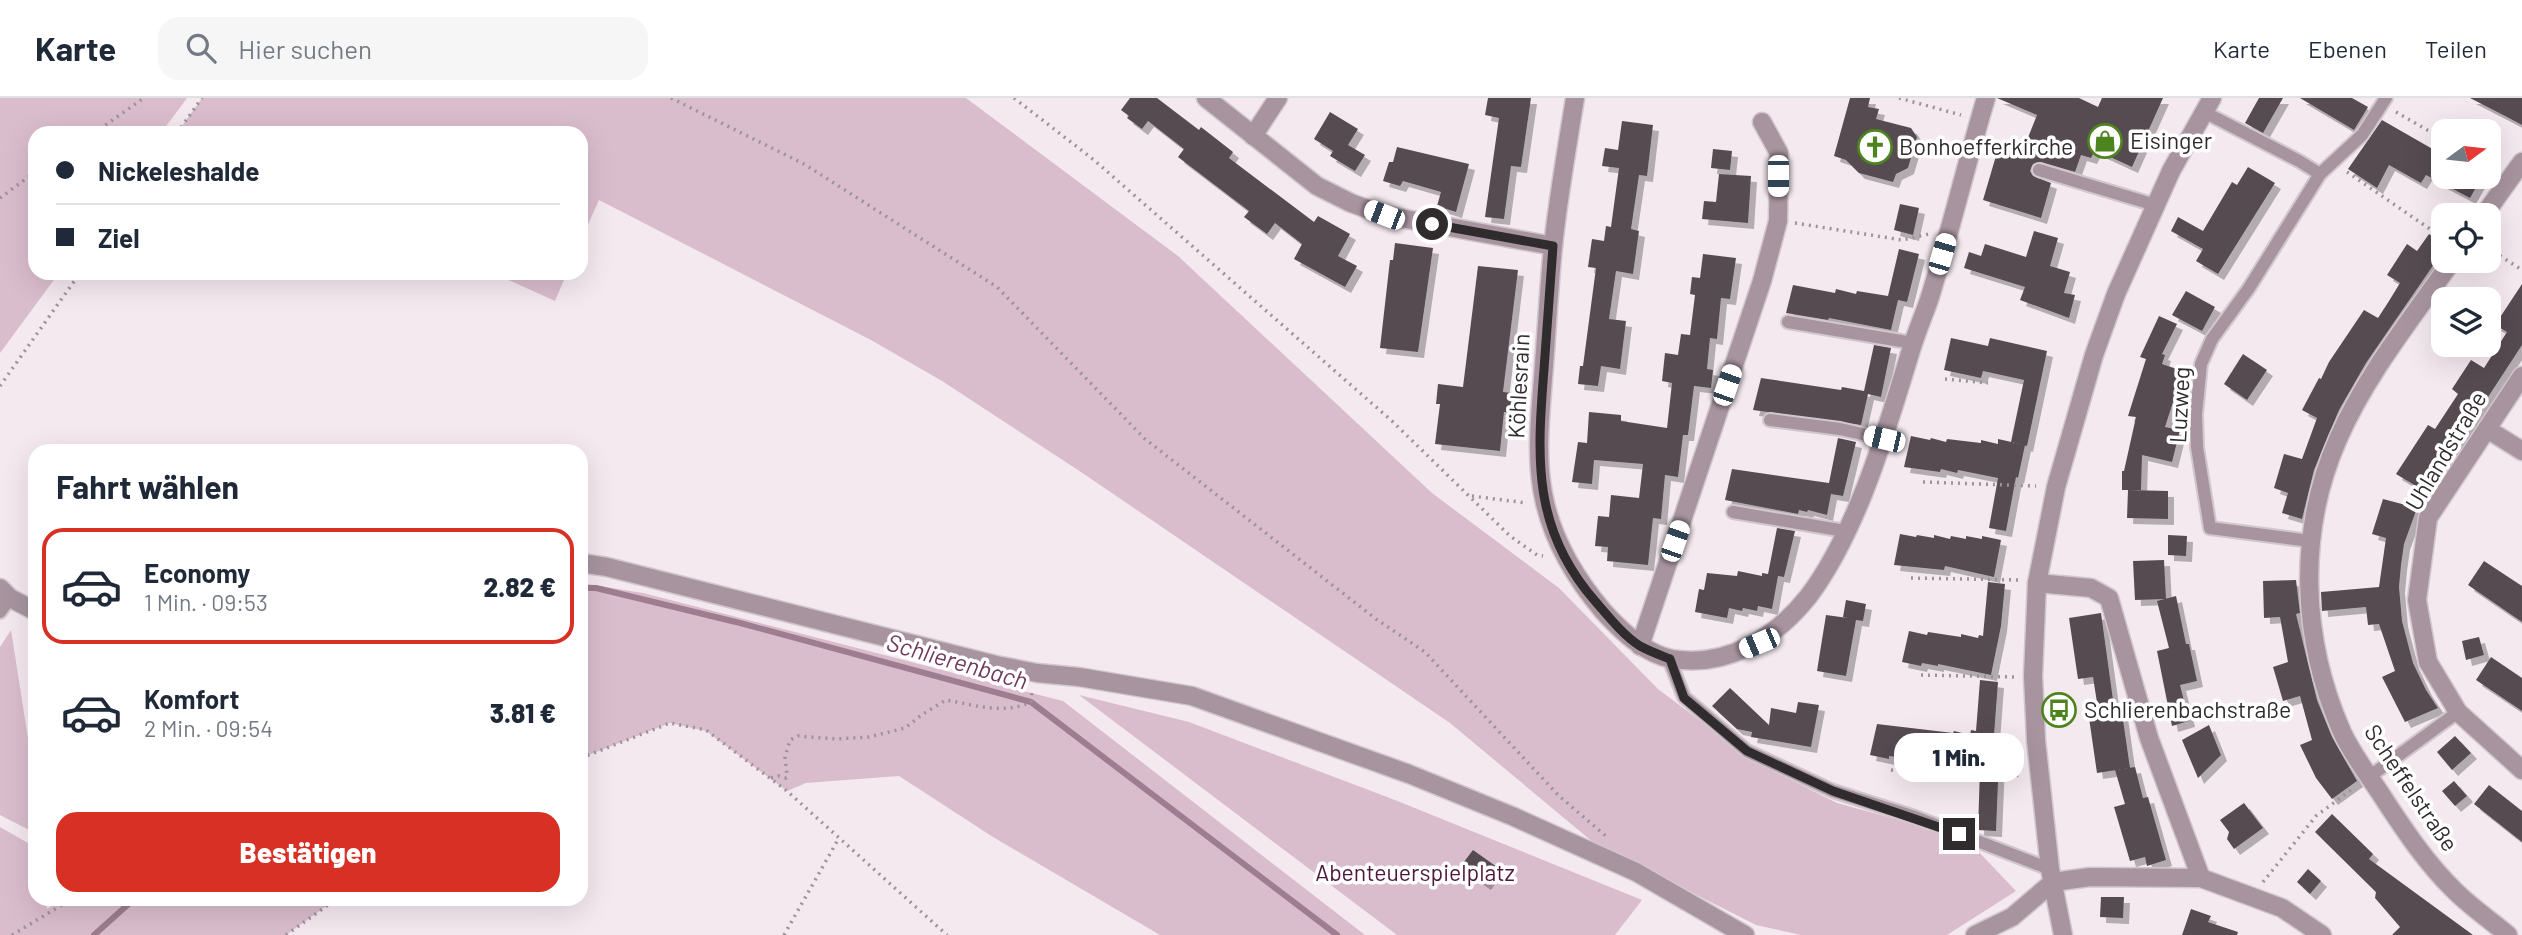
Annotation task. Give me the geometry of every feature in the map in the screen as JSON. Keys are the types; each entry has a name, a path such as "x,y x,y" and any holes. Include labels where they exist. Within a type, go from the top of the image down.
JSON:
{"street":[{"path":"1206,98 1317,186 1384,215 1553,246"},
{"path":"1253,136 1278,98"},
{"name":"Köhlesrain","path":"1574,98 1553,246 1540,426 1540,476 1545,505 1564,558 1609,618 1640,646 1670,659 1699,660 1729,656 1759,643 1785,623 1808,596 1827,567 1884,439 1928,300 1986,98"},
{"path":"2063,935 2052,876 2040,773 2034,676 2037,583 2056,487 2094,355 2116,293 2155,205 2208,105"},
{"path":"1640,646 1762,281 1778,221 1779,153 1762,122"},
{"path":"2493,203 2522,162"},
{"name":"Scheffelstraße","path":"2444,273 2371,379 2338,438 2317,497 2310,541 2308,585 2314,635 2325,683 2342,731 2409,837 2455,891 2508,935"},
{"name":"Uhlandstraße","path":"2520,764 2458,712 2428,662 2417,600 2428,518 2522,376"},
{"path":"2487,429 2522,451"},
{"path":"588,564 1037,673 1079,677 1192,696 1409,774 1512,816 1636,872 1745,935"},
{"path":"2037,583 2091,588 2109,598 2149,738 2201,878"},
{"path":"4,599 28,608"},
{"path":"1975,935 2012,917 2052,876 2201,878 2282,908 2322,935"}],"lane":[{"name":"Luzweg","path":"2310,541 2210,528 2197,447 2196,414 2201,363 2212,339 2249,288 2320,174 2362,135 2384,101"},
{"path":"2208,105 2320,174"},
{"path":"2039,170 2155,205"},
{"path":"1788,322 1913,343"},
{"path":"1770,420 1840,429 1884,439"},
{"path":"1733,512 1845,531"},
{"path":"1670,659 1684,698 1747,751 1833,791 1915,817 2052,876"},
{"path":"2369,777 2458,712"}],"path":[{"path":"103,126 145,98"},
{"path":"182,126 202,98"},
{"path":"671,98 804,164 998,287 1145,439 1376,619 1425,652 1558,795 1608,837"},
{"path":"1014,98 1105,169 1392,421 1510,536 1537,555 1564,558"},
{"path":"1899,98 1980,120"},
{"path":"2384,101 2431,131"},
{"path":"2335,162 2431,230"},
{"path":"0,198 28,177"},
{"path":"1805,225 1902,240 1948,230"},
{"path":"2501,256 2522,270"},
{"path":"0,386 75,280"},
{"path":"1945,379 1988,383"},
{"path":"1923,482 2056,487"},
{"path":"1470,496 1545,505"},
{"path":"1912,578 2009,579 2037,583"},
{"path":"771,778 788,776 787,750 790,740 798,736 836,739 869,737 905,728 923,713 946,700 995,709 1016,709 1031,702 1037,673"},
{"path":"1921,675 1976,678 2034,676"},
{"path":"588,755 670,723 706,730 771,778 947,935"},
{"path":"1891,770 1984,779 2040,773"},
{"path":"2272,870 2316,816 2342,797"},
{"path":"784,935 839,838"},
{"path":"12,935 60,906"},
{"path":"286,935 327,906"}],"green space":[{"path":"0,98 187,98 166,126 28,126 28,280 54,280 0,353"},
{"path":"202,98 966,98 1178,256 1432,493 1559,588 1658,689 1755,762 1837,803 1925,827 1976,849 2016,891 1947,935 1801,935 1756,925 1594,843 1450,723 1081,472 942,381 871,340 599,200 588,224 588,126 182,126"},
{"path":"508,280 564,280 555,301"},
{"path":"588,584 643,593 1063,701 1365,935 1160,935 993,837 899,776 806,783 787,791 706,731 670,723 588,755"},
{"path":"11,630 28,738 28,829 0,815 0,647"},
{"name":"Abenteuerspielplatz","path":"1079,695 1189,722 1395,800 1642,900 1615,935 1397,935"},
{"path":"0,827 28,843 28,906 47,906 47,909 51,906 327,906 286,935 0,935"}],"building":[{"path":"1130,98 1157,98 1233,152 1229,158 1314,222 1318,216 1350,234 1338,256 1357,266 1345,287 1294,259 1302,244 1275,223 1267,234 1244,217 1249,211 1178,157 1184,149 1148,121 1142,129 1127,118 1129,116 1121,110"},
{"path":"1488,98 1531,98 1521,167 1511,166 1504,219 1485,217 1499,118 1485,115"},
{"name":"Bonhoefferkirche","path":"1850,98 1870,98 1868,107 1879,109 1876,119 1911,128 1917,137 1908,168 1896,174 1893,182 1859,173 1846,160 1834,156"},
{"path":"1997,98 2079,98 2098,107 2102,98 2163,98 2132,167 2095,150 2091,158 2081,155 2075,172 2041,162 2033,164 2030,171 2033,176 2051,183 2041,218 1983,200 1998,149 2021,155 2037,115"},
{"path":"2259,98 2283,98 2263,133 2245,123"},
{"path":"2300,98 2352,98 2368,107 2354,130"},
{"path":"2470,98 2522,98 2522,125 2507,117"},
{"path":"1330,112 1358,129 1348,145 1365,155 1355,171 1330,156 1333,151 1314,139"},
{"path":"2382,120 2431,148 2431,178 2426,175 2421,183 2389,165 2377,188 2348,169"},
{"path":"1622,121 1653,125 1647,176 1639,175 1631,229 1639,231 1633,274 1616,271 1609,319 1626,321 1620,369 1601,366 1598,386 1578,384 1580,366 1583,366 1596,268 1588,267 1592,239 1604,241 1606,226 1611,227 1619,168 1602,166 1605,148 1618,150"},
{"path":"1397,147 1469,164 1456,212 1437,206 1441,192 1403,181 1400,186 1383,181"},
{"path":"1713,149 1732,151 1730,170 1711,168"},
{"path":"2248,167 2275,183 2218,274 2196,261 2203,249 2171,231 2178,217 2203,231 2232,182 2237,185"},
{"path":"1719,174 1751,176 1748,223 1702,219 1704,201 1716,202"},
{"path":"2453,189 2475,189 2470,198"},
{"path":"1900,204 1919,208 1913,235 1894,230"},
{"path":"2034,231 2058,238 2050,266 2070,272 2064,293 2075,295 2069,318 2020,300 2025,287 1964,268 1969,252 1981,256 1985,244 2026,257"},
{"path":"2429,234 2431,235 2431,268 2366,363 2339,410 2314,470 2302,519 2282,513 2288,493 2274,488 2284,454 2302,459 2317,418 2302,410 2319,378 2321,379 2329,362 2364,310 2378,318 2389,301 2400,283 2387,275 2407,244 2417,251"},
{"path":"1395,243 1433,248 1418,352 1380,348 1390,260 1393,260"},
{"path":"1899,249 1919,254 1907,302 1898,300 1891,330 1786,313 1793,285 1835,293 1836,289 1856,294 1857,291 1888,296"},
{"path":"1703,254 1736,258 1730,299 1721,298 1717,339 1710,338 1707,369 1713,370 1711,388 1694,386 1688,435 1683,435 1678,477 1665,475 1661,519 1653,518 1648,565 1607,561 1608,547 1595,546 1598,516 1609,517 1611,495 1639,498 1643,464 1594,460 1592,484 1572,482 1578,442 1587,443 1589,412 1621,415 1621,421 1667,428 1672,383 1662,381 1665,353 1678,355 1681,334 1690,335 1695,295 1690,294 1692,277 1700,278"},
{"path":"1478,266 1518,270 1503,392 1512,393 1510,412 1504,412 1500,451 1435,444 1440,404 1436,404 1438,384 1463,387"},
{"path":"2522,284 2522,345 2426,492 2396,474 2428,425 2435,429 2458,394 2452,389 2471,360 2484,368 2491,357 2501,357 2501,341 2507,332 2501,328 2501,316"},
{"path":"2186,291 2215,307 2202,331 2172,315"},
{"path":"2159,316 2177,324 2162,354 2165,355 2162,364 2183,371 2165,427 2180,430 2172,462 2142,455 2141,490 2122,490 2122,471 2136,417 2128,416 2146,359 2140,357"},
{"path":"1951,338 1988,346 1990,338 2047,351 2027,446 2011,442 2024,380 1983,371 1981,378 1944,370"},
{"path":"1874,345 1891,348 1881,397 1868,394 1861,425 1753,410 1761,378 1864,391"},
{"path":"2243,354 2267,370 2247,400 2224,384"},
{"path":"1911,436 1946,442 1947,439 1981,443 1981,440 1998,444 1998,439 2025,445 2006,531 1989,528 1998,478 1958,470 1957,473 1941,469 1940,472 1904,467"},
{"path":"1838,438 1856,442 1843,496 1831,494 1827,515 1808,510 1799,510 1798,514 1725,500 1732,469 1829,483"},
{"path":"2128,490 2168,491 2168,519 2127,518"},
{"path":"2383,499 2417,508 2404,544 2401,565 2399,587 2402,621 2413,663 2438,708 2405,722 2382,677 2395,671 2379,624 2368,625 2366,607 2322,611 2321,592 2379,587 2386,538 2372,534"},
{"path":"1777,528 1795,531 1784,577 1778,576 1772,609 1758,606 1757,611 1743,608 1742,611 1729,608 1727,618 1695,612 1699,589 1704,590 1707,573 1737,576 1738,571 1762,576 1762,573 1768,574"},
{"path":"1900,534 1934,538 1934,535 1950,539 1951,536 1966,539 1966,536 1982,539 1982,536 2001,540 1994,577 1945,566 1944,570 1894,565"},
{"path":"2168,535 2187,536 2186,556 2168,555"},
{"path":"2164,560 2166,599 2135,600 2133,561"},
{"path":"2484,561 2522,586 2522,622 2468,585"},
{"path":"2296,580 2300,613 2296,614 2317,700 2332,737 2357,781 2332,799 2316,778 2300,745 2312,740 2300,696 2283,701 2273,667 2288,662 2280,617 2264,618 2263,581"},
{"path":"1988,582 2005,584 2001,626 1991,675 1938,664 1922,663 1921,666 1902,662 1909,631 1927,635 1928,632 1961,637 1961,634 1978,638 1979,635 1983,636"},
{"path":"2176,596 2197,681 2180,685 2189,721 2172,726 2157,651 2169,648 2157,601"},
{"path":"1846,600 1866,604 1863,621 1856,620 1846,676 1817,671 1826,615 1848,618 1843,617"},
{"path":"2101,613 2114,707 2121,706 2130,768 2097,773 2088,711 2098,709 2093,677 2078,679 2069,618"},
{"path":"2479,637 2484,655 2466,660 2462,641"},
{"path":"2491,657 2522,678 2522,711 2476,680"},
{"path":"1980,680 1998,682 1994,735 1998,736 1993,757 1999,757 1996,831 1978,830 1980,769 1947,761 1947,764 1870,755 1877,724 1970,735 1971,730 1976,731"},
{"path":"1730,688 1769,725 1771,708 1796,713 1798,702 1819,705 1811,747 1751,737 1752,732 1737,729 1712,706"},
{"path":"2209,725 2221,755 2198,778 2182,740"},
{"path":"2455,736 2471,753 2452,770 2437,752"},
{"path":"2135,767 2143,798 2148,797 2166,860 2147,866 2145,857 2130,861 2114,807 2125,804 2115,770"},
{"path":"2454,781 2467,796 2455,806 2442,791"},
{"path":"2489,785 2522,811 2522,842 2474,804"},
{"path":"2244,803 2263,828 2234,849 2227,839 2229,832 2220,820"},
{"path":"2332,814 2373,854 2369,859 2473,935 2392,935 2400,927 2375,898 2376,892 2315,832"},
{"path":"1473,850 1497,867 1485,884 1460,867"},
{"path":"2308,869 2321,881 2310,894 2297,882"},
{"path":"2101,897 2124,897 2123,918 2100,917"},
{"path":"2191,909 2211,916 2208,922 2238,932 2237,935 2182,935"}],"waterway":[{"name":"Schlierenbach","path":"588,588 740,623 1031,702 1337,935"},
{"name":"Schlierenbach","path":"94,935 126,906"}],"place":[{"name":"Eisinger","path":"2105,141"},
{"name":"Bonhoefferkirche","path":"1875,147"},
{"name":"Schlierenbachstraße","path":"2059,710"}],"route":[{"path":"1432,224 1553,246 1540,426 1540,476 1545,505 1564,558 1580,584 1609,618 1640,646 1670,659 1684,698 1747,751 1833,791 1959,834"}]}
